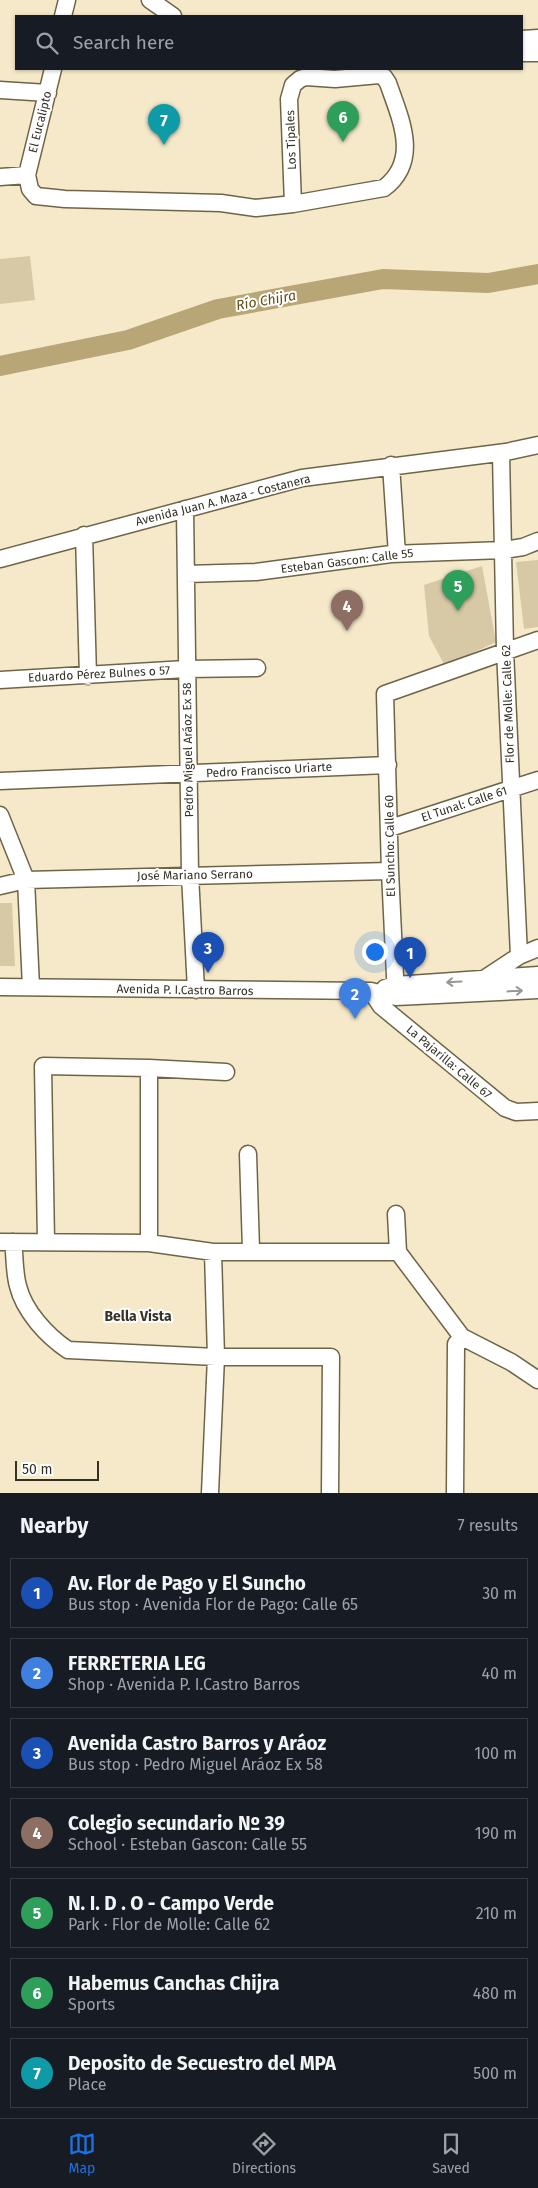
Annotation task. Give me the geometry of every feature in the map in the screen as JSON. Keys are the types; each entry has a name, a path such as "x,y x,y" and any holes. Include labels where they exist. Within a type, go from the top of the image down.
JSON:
{"street":[{"path":"63,15 66,0"},
{"path":"150,0 172,15"},
{"path":"523,39 538,38"},
{"path":"523,53 538,52"},
{"name":"El Eucalipto","path":"27,175 53,70"},
{"name":"Los Tipales","path":"27,175 30,189 36,196 65,200 222,203 256,208 293,204 384,188 394,180 400,171 406,147 405,136 388,83 384,77 336,79 306,77 293,85 289,99 293,204"},
{"path":"0,90 48,93"},
{"path":"0,177 27,175"},
{"name":"Avenida Juan A. Maza - Costanera","path":"0,559 302,478 391,465 501,453 538,446"},
{"name":"Flor de Molle: Calle 62","path":"501,453 505,650 519,956"},
{"path":"391,465 397,554"},
{"name":"Pedro Miguel Aráoz Ex 58","path":"184,509 190,875 196,990"},
{"path":"84,535 88,676"},
{"name":"Esteban Gascon: Calle 55","path":"186,574 256,572 397,554 504,550 538,542"},
{"path":"505,650 538,640"},
{"name":"El Suncho: Calle 60","path":"396,991 390,871 385,694 505,650"},
{"name":"Eduardo Pérez Bulnes o 57","path":"0,680 186,669 257,668"},
{"name":"Pedro Francisco Uriarte","path":"0,781 388,765"},
{"name":"El Tunal: Calle 61","path":"390,828 538,780"},
{"path":"0,815 26,880 31,988"},
{"name":"José Mariano Serrano","path":"0,886 26,880 390,871"},
{"path":"484,980 519,956 538,948"},
{"path":"396,991 538,975"},
{"name":"Avenida P. I.Castro Barros","path":"0,987 396,991"},
{"path":"396,991 538,990"},
{"name":"La Pajarilla: Calle 67","path":"371,991 380,1006 505,1108 516,1112 538,1111"},
{"path":"46,1242 43,1066 226,1072"},
{"path":"148,1068 149,1243"},
{"path":"248,1154 251,1250"},
{"path":"396,1214 398,1252 462,1336 511,1362 538,1380"},
{"path":"330,1493 331,1357 216,1356 68,1350 56,1342 33,1316 18,1286 6,1242 149,1243 213,1252 251,1250 398,1252"},
{"path":"210,1493 216,1356 213,1252"},
{"path":"455,1493 456,1344 462,1336"}],"shaded area":[{"path":"30,256 35,300 0,304 0,259"},
{"path":"538,560 538,627 524,629 516,562"},
{"path":"482,566 496,642 445,666 429,636 424,585"},
{"path":"0,903 12,903 15,966 0,966"}],"waterway":[{"name":"Río Chijra","path":"0,366 128,340 218,309 383,279 488,283 538,274"}],"place":[{"name":"Habemus Canchas Chijra","path":"343,142"},
{"name":"Deposito de Secuestro del MPA","path":"164,145"},
{"name":"N. I. D . O - Campo Verde","path":"458,611"},
{"name":"Colegio secundario Nº 39","path":"347,631"},
{"name":"Avenida Castro Barros y Aráoz","path":"208,973"},
{"name":"Av. Flor de Pago y El Suncho","path":"410,978"},
{"name":"FERRETERIA LEG","path":"355,1019"}],"district":[{"name":"Bella Vista","path":"138,1316"}]}
